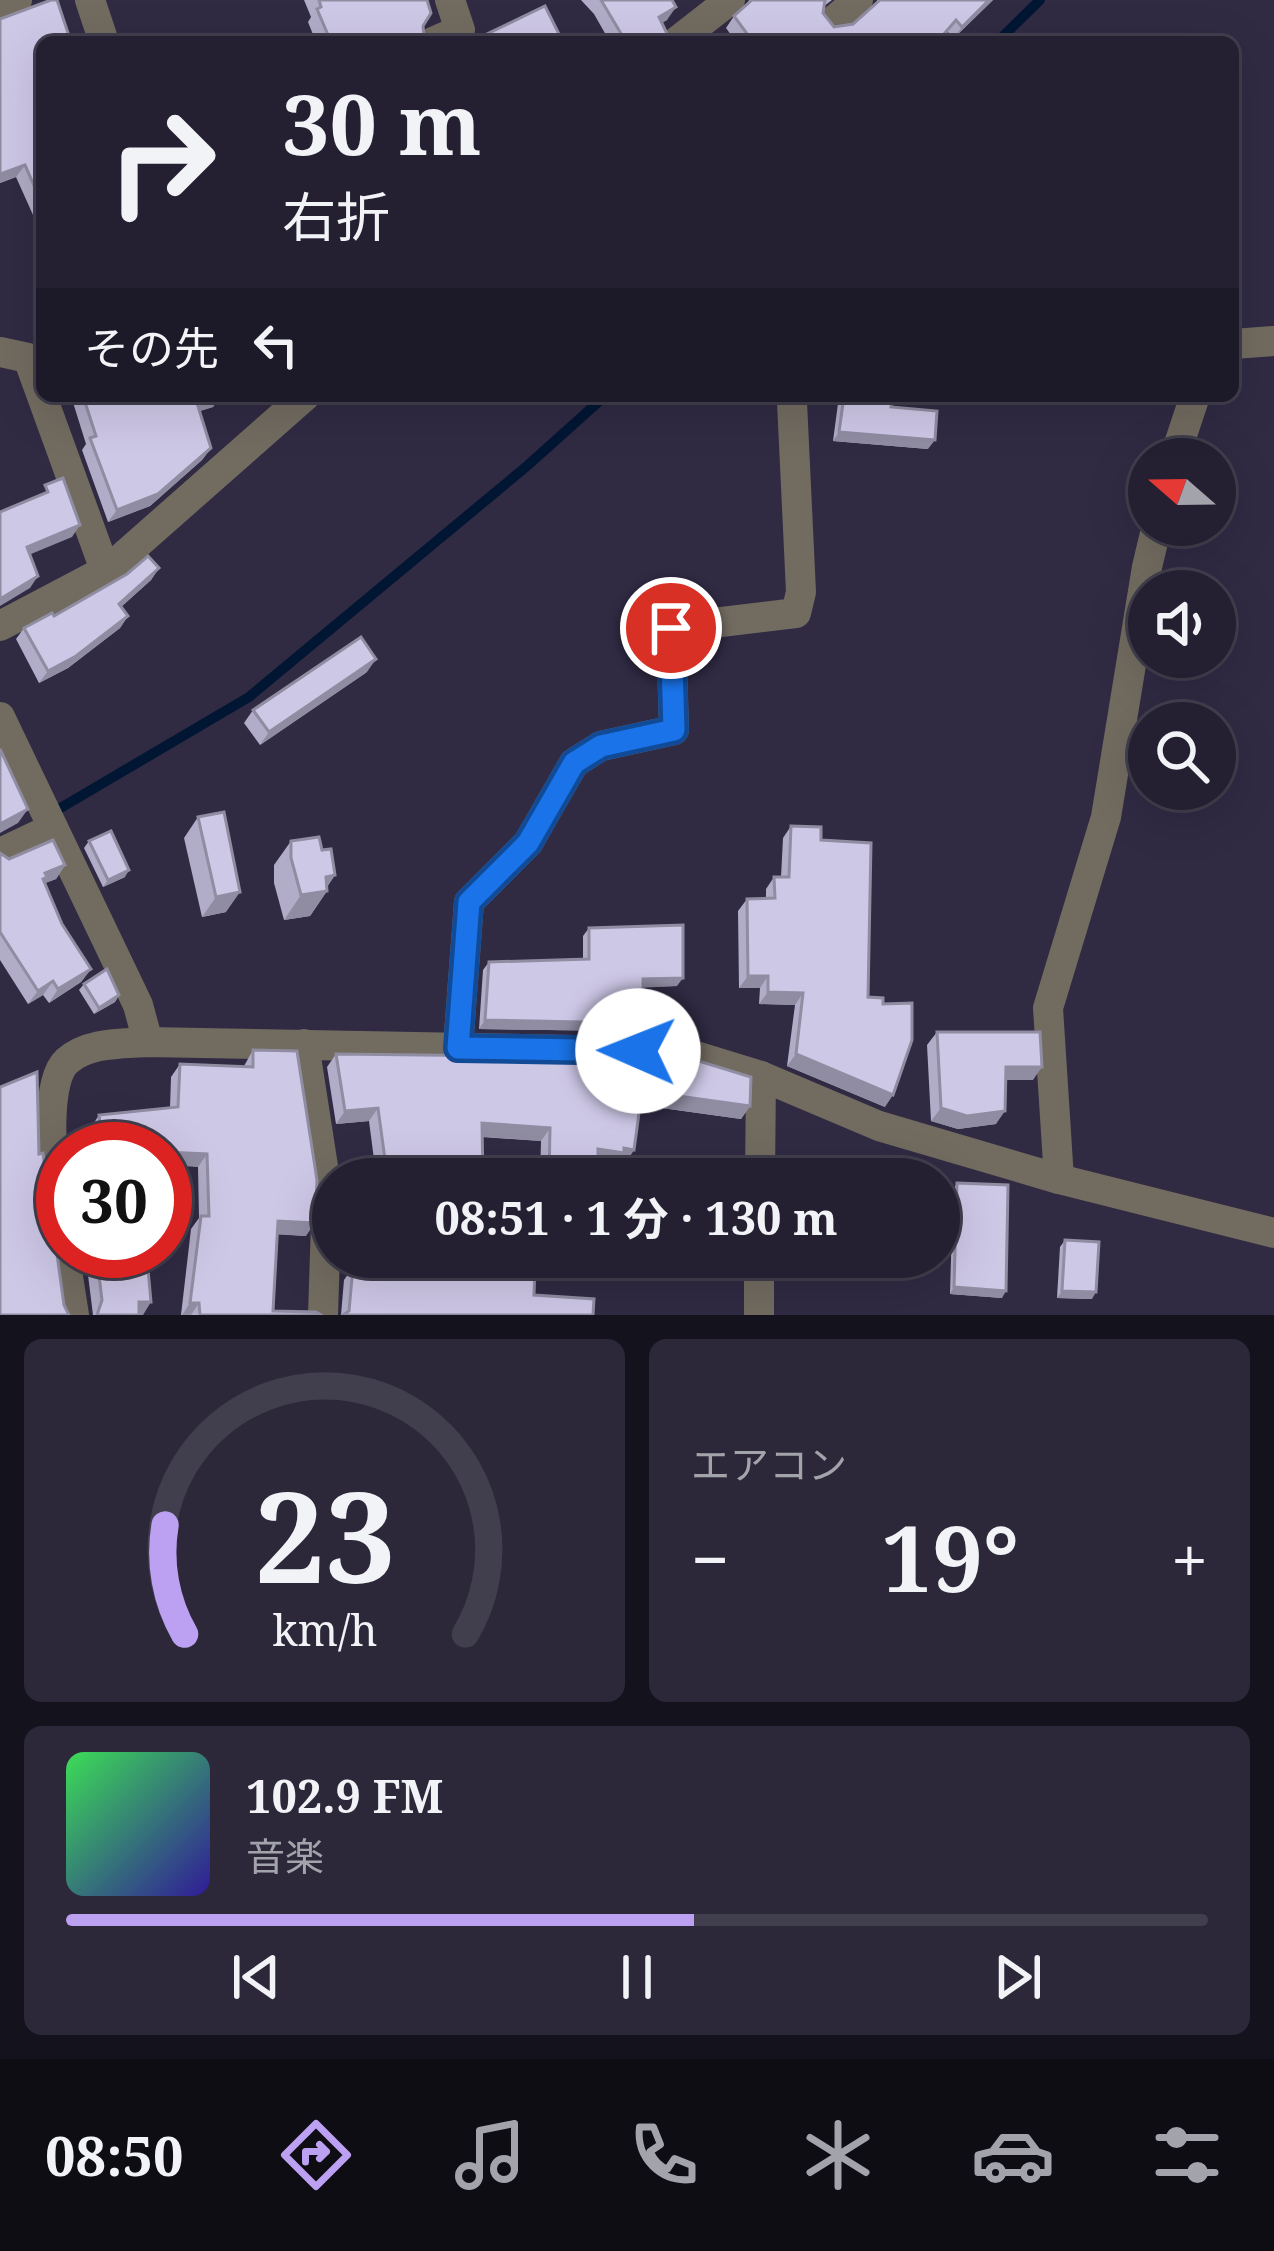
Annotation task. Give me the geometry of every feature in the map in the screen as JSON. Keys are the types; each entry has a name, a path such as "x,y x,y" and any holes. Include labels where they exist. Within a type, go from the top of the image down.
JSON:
{"street":[{"path":"0,7 16,0"},
{"path":"90,0 102,36"},
{"path":"446,36 460,30 450,0"},
{"path":"684,36 730,0"},
{"path":"833,21 858,0"},
{"path":"1239,344 1274,341"},
{"path":"0,352 28,358 36,380"},
{"path":"44,402 104,570"},
{"path":"458,1048 469,902 528,843 574,763 601,746 674,730 671,628 796,613 801,592 792,402"},
{"path":"1181,438 1193,402"},
{"path":"0,626 104,570 267,408"},
{"path":"1059,1179 1048,1008 1106,818 1152,546"},
{"path":"0,717 138,1005 148,1042"},
{"path":"0,853 50,820"},
{"path":"53,1122 54,1085 64,1063 90,1048 148,1042 682,1052 760,1076 879,1126 1059,1179 1274,1234"},
{"path":"304,1045 327,1192 323,1315"},
{"path":"760,1076 760,1158"},
{"path":"68,1278 74,1315"},
{"path":"759,1278 759,1315"}],"building":[{"path":"57,0 69,36 36,36 36,190 25,165 0,174 0,19"},
{"path":"319,0 427,0 431,13 423,26 424,36 328,36 317,9"},
{"path":"601,0 672,0 676,7 659,17 668,36 622,36"},
{"path":"752,0 825,0 823,13 834,27 853,24 880,0 989,0 962,27 956,20 942,36 749,36 734,16"},
{"path":"545,6 560,36 488,36"},
{"path":"85,402 200,402 211,448 158,494 117,510 90,438 96,436"},
{"path":"843,402 892,402 891,407 937,411 935,440 839,432"},
{"path":"63,478 80,525 27,547 38,576 0,599 0,512 48,492 45,485"},
{"path":"148,556 159,568 119,604 128,616 48,671 24,628 127,574"},
{"path":"361,637 376,659 269,732 253,710"},
{"path":"0,749 28,809 0,824"},
{"path":"224,812 240,892 216,897 198,817"},
{"path":"791,826 821,827 821,840 871,843 868,997 883,998 883,1004 912,1003 912,1040 893,1095 796,1054 803,993 768,992 768,976 748,976 747,899 775,898 774,877 789,877"},
{"path":"111,831 129,870 108,880 89,841"},
{"path":"319,837 322,850 331,849 335,875 326,877 327,891 301,895 291,841"},
{"path":"53,840 65,865 45,873 43,879 62,924 91,969 58,989 53,981 38,991 0,932 0,853 9,859"},
{"path":"683,925 683,978 643,979 643,996 637,995 638,1002 630,1003 631,1023 485,1020 489,962 589,959 589,928"},
{"path":"107,969 119,995 99,1008 84,984"},
{"path":"937,1032 1040,1032 1042,1067 1006,1067 1005,1111 967,1116 941,1108"},
{"path":"253,1050 297,1051 314,1158 312,1223 278,1221 273,1311 321,1315 200,1315 199,1303 190,1303 201,1216 209,1216 207,1154 192,1153 192,1122 100,1122 99,1115 178,1107 180,1064 253,1067"},
{"path":"336,1054 689,1058 751,1077 750,1106 642,1091 634,1150 598,1149 598,1158 549,1158 550,1128 482,1123 483,1158 385,1158 378,1108 345,1111"},
{"path":"37,1072 36,1278 60,1278 69,1315 0,1315 0,1087"},
{"path":"960,1183 1008,1185 1006,1291 954,1287 954,1278 960,1278"},
{"path":"1065,1240 1099,1242 1096,1292 1062,1291"},
{"path":"99,1278 149,1278 151,1302 139,1302 139,1315 97,1315 102,1300"},
{"path":"352,1278 535,1278 534,1295 594,1299 593,1315 343,1315 349,1311"}],"waterway":[{"path":"1003,36 1040,0"},
{"path":"52,813 249,697 598,402"}],"route":[{"path":"638,1051 458,1048 469,902 528,843 574,763 601,746 674,730 671,628"}]}
